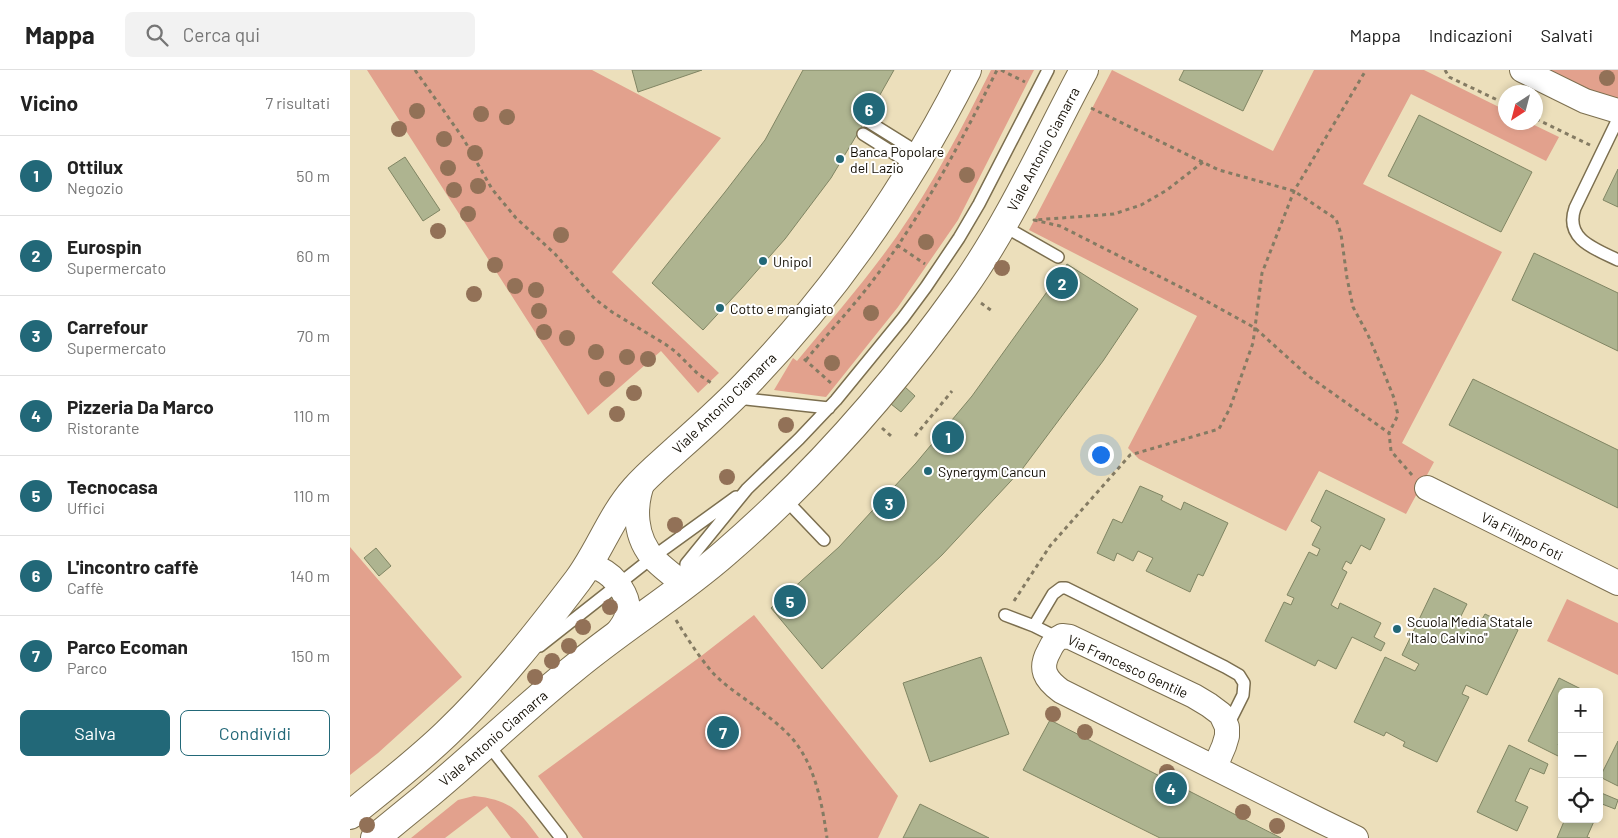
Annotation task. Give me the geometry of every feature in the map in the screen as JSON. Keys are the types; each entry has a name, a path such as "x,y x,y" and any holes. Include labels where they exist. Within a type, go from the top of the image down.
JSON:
{"street":[{"name":"Viale Antonio Ciamarra","path":"350,815 435,745 502,676 588,567 624,504 644,479 733,398 774,354 843,272 888,208 918,160 967,70"},
{"name":"Viale Antonio Ciamarra","path":"375,838 424,798 573,668 615,635 685,585 727,551 784,498 841,439 911,357 988,250 1084,70"},
{"path":"1522,70 1585,101 1618,111"},
{"path":"644,479 639,494 638,506 638,525 644,544 653,557 685,585"},
{"name":"Via Filippo Foti","path":"1427,488 1618,583"},
{"path":"588,567 604,572 618,584 626,599 627,614 624,623 615,635"},
{"name":"Via Francesco Gentile","path":"1227,727 1221,714 1202,701 1070,637 1058,638 1046,655 1044,666 1047,676 1055,687 1356,838"},
{"path":"1215,768 1224,746 1227,727"}],"lane":[{"name":"Viale Antonio Ciamarra","path":"685,585 686,564 747,489 829,408 903,318 959,238 1048,70"},
{"path":"1618,119 1575,208 1572,219 1575,232 1579,238 1591,247 1618,260"},
{"path":"869,122 918,160"},
{"path":"863,134 918,160"},
{"path":"1002,225 1058,257"},
{"path":"733,398 829,408"},
{"name":"Viale Antonio Ciamarra","path":"502,676 653,557 747,489"},
{"path":"784,498 824,540"},
{"path":"1034,626 1053,594 1061,588 1066,588 1225,667 1238,675 1244,682 1243,695 1227,727"},
{"path":"1005,615 1058,638"},
{"path":"487,743 561,838"}],"path":[{"path":"415,70 463,138 481,172 498,197 516,218 555,254 586,290 612,312 665,344 698,374 733,398"},
{"path":"1001,70 1030,84"},
{"path":"1005,615 1050,546 1130,454 1219,429 1233,399 1253,343 1262,273 1294,191 1366,70"},
{"path":"1445,70 1449,77 1498,100"},
{"path":"1085,108 1092,108 1219,170 1294,191 1336,219 1341,234 1346,278 1353,307 1368,335 1394,398 1398,415 1389,433 1391,451 1427,488"},
{"path":"1543,122 1588,144"},
{"path":"1202,162 1167,190 1141,205 1114,214 1034,220 1060,226 1192,293 1255,328 1307,375 1389,433"},
{"path":"889,240 928,266"},
{"path":"974,299 992,311"},
{"path":"806,360 834,386"},
{"path":"915,436 952,392"},
{"path":"674,616 700,657 713,673 730,689 759,709 788,733 796,744 811,770 827,838"}],"shaded area":[{"path":"367,70 592,70 721,138 612,272 719,373 698,393 661,351 588,415"},
{"path":"991,70 1034,70 958,220 898,307 826,397 774,390 793,358 797,361 861,284 897,236 935,175"},
{"path":"1112,70 1273,151 1314,70 1424,70 1498,107 1498,130 1543,129 1559,137 1546,161 1411,94 1363,184 1502,252 1402,443 1434,462 1406,514 1319,471 1286,531 1139,459 1128,448 1197,316 1029,230"},
{"path":"1537,70 1618,70 1618,102"},
{"path":"350,547 462,677 378,753 350,775"},
{"path":"1567,599 1618,623 1618,675 1547,641"},
{"path":"754,615 898,796 878,838 583,838 538,776"},
{"path":"474,796 497,800 512,808 519,813 539,838 511,838 487,806 445,838 411,838 458,800"}],"building":[{"path":"632,70 702,70 638,92"},
{"path":"803,70 894,70 831,178 785,239 703,330 652,283 765,140"},
{"path":"1184,70 1263,70 1243,111 1179,80"},
{"path":"1419,115 1532,172 1501,232 1388,176"},
{"path":"405,157 440,210 423,221 388,168"},
{"path":"1618,169 1618,207 1603,200"},
{"path":"1534,253 1618,293 1618,351 1512,300"},
{"path":"1067,264 1138,309 1103,361 1023,468 942,555 822,669 771,608 839,547 916,463 972,396"},
{"path":"1473,379 1618,450 1618,508 1449,425"},
{"path":"905,387 915,396 901,412 891,404"},
{"path":"1140,486 1163,496 1161,500 1181,510 1184,502 1228,523 1203,576 1198,574 1190,592 1146,571 1153,558 1138,551 1133,561 1117,553 1114,561 1097,553 1113,519 1122,523"},
{"path":"1326,490 1385,519 1370,550 1361,545 1351,564 1346,561 1342,569 1347,572 1331,605 1338,609 1340,603 1381,623 1374,637 1385,643 1381,651 1352,637 1336,669 1318,660 1315,666 1265,641 1284,602 1291,605 1294,598 1287,595 1309,552 1317,556 1320,549 1312,545 1321,527 1311,521"},
{"path":"376,548 391,566 379,576 364,558"},
{"path":"1434,588 1467,604 1460,618 1478,626 1485,614 1518,630 1487,695 1466,685 1462,694 1469,697 1437,762 1403,746 1405,742 1386,732 1384,736 1354,722 1385,657 1415,671 1419,664 1402,655"},
{"path":"981,657 1009,734 930,762 903,683"},
{"path":"1559,678 1579,688 1558,688 1558,756 1528,741"},
{"path":"1050,720 1281,838 1160,838 1023,770"},
{"path":"1618,741 1618,786 1603,778 1603,771"},
{"path":"1509,745 1548,764 1544,774 1530,768 1515,801 1528,807 1517,831 1477,812"},
{"path":"1603,794 1618,800 1615,809 1603,804"},
{"path":"920,804 989,838 903,838"},
{"path":"1563,823 1593,823 1587,837 1590,838 1557,838"}],"place":[{"name":"L'incontro caffè","path":"869,109"},
{"name":"Banca Popolare del Lazio","path":"840,159"},
{"name":"Unipol","path":"763,261"},
{"name":"Eurospin","path":"1062,283"},
{"name":"Cotto e mangiato","path":"720,308"},
{"name":"Ottilux","path":"948,437"},
{"name":"Synergym Cancun","path":"928,471"},
{"name":"Carrefour","path":"889,503"},
{"name":"Tecnocasa","path":"790,601"},
{"name":"Scuola Media Statale \"Italo Calvino\"","path":"1397,629"},
{"name":"Parco Ecoman","path":"723,732"},
{"name":"Pizzeria Da Marco","path":"1171,788"}]}
